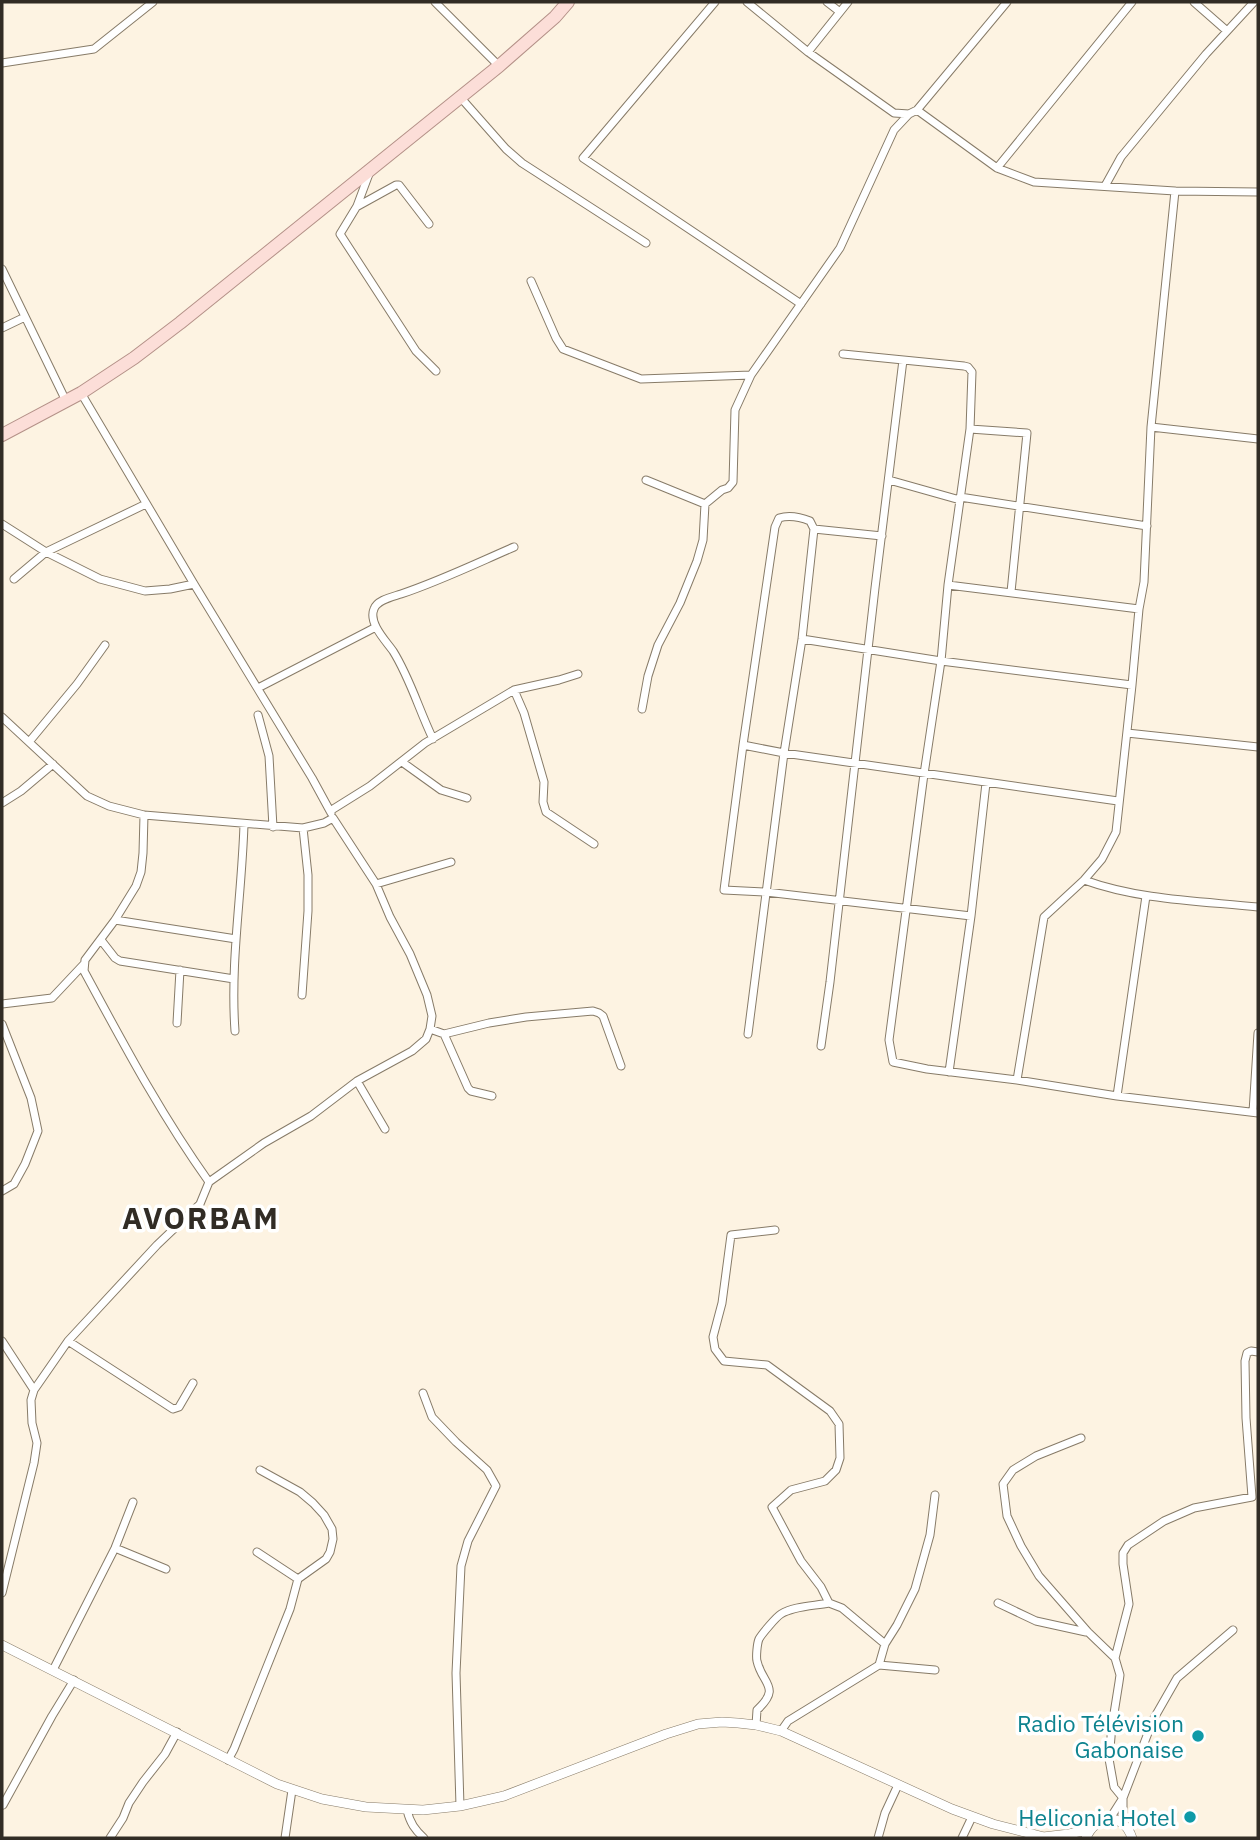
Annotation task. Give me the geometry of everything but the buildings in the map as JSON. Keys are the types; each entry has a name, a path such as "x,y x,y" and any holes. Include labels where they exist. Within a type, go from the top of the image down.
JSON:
{"main road":[{"path":"2,435 82,393 180,323 461,98 555,17 568,2"}],"street":[{"path":"2,63 94,49 153,2"},
{"path":"435,2 499,66"},
{"path":"715,2 583,158 801,304"},
{"path":"747,2 808,52 894,113 909,114"},
{"path":"827,2 840,12"},
{"path":"808,52 848,2"},
{"path":"642,709 648,676 658,645 680,603 697,561 703,540 705,504 733,482 735,410 751,375 841,248 894,130 909,114 917,110 1007,2"},
{"path":"997,168 1132,2"},
{"path":"1194,2 1227,31"},
{"path":"1105,186 1121,157 1206,54 1254,2"},
{"path":"461,98 522,163 646,243"},
{"path":"917,110 997,168 1034,182 1175,191 1258,192"},
{"path":"894,113 894,130"},
{"path":"370,170 357,206 340,234 416,351 436,371"},
{"path":"357,206 396,185 429,224"},
{"path":"1017,1080 1044,917 1084,880 1102,859 1116,832 1144,582 1151,427 1175,191"},
{"path":"2,269 66,401"},
{"path":"531,281 563,349 641,379 751,375"},
{"path":"2,328 25,317"},
{"path":"844,355 968,367 972,372 970,429 889,1040 893,1062 1117,1096 1256,1112 1258,1032"},
{"path":"821,1046 903,360"},
{"path":"2,1593 34,1463 37,1443 32,1423 31,1400 34,1390 68,1341 156,1245 200,1204 209,1182 264,1143 311,1116 357,1081 412,1051 426,1039 432,1016 420,976 376,884 146,504 82,393"},
{"path":"1151,427 1258,439"},
{"path":"970,429 1027,433 1011,592"},
{"path":"646,480 705,504"},
{"path":"889,480 960,499 1019,505 1147,526"},
{"path":"14,579 46,552 146,504"},
{"path":"748,1034 766,892 784,753 802,639 814,529 810,521 802,518 779,518 775,527 724,890 766,892 971,916"},
{"path":"2,524 46,552 100,579 145,591 194,584"},
{"path":"814,529 882,536"},
{"path":"433,738 404,672 376,627 372,612 377,604 426,586 514,547"},
{"path":"948,585 1139,609"},
{"path":"258,688 376,627"},
{"path":"802,639 941,661 1132,685"},
{"path":"29,741 105,645"},
{"path":"2,717 87,796 110,806 144,815 303,828 324,823 425,743 514,690 578,674"},
{"path":"514,690 524,713 544,782 543,808 546,813 594,844"},
{"path":"258,715 270,756 273,827"},
{"path":"1127,733 1258,747"},
{"path":"743,745 1118,801"},
{"path":"402,762 441,790 467,798"},
{"path":"2,803 53,764"},
{"path":"948,1072 971,916 986,783"},
{"path":"2,1004 51,998 83,964 136,886 141,872 144,815"},
{"path":"235,1031 234,979 244,824"},
{"path":"302,995 308,911 308,875 303,828"},
{"path":"376,884 451,862"},
{"path":"1084,880 1109,889 1146,896 1258,908"},
{"path":"1117,1096 1146,896"},
{"path":"115,920 236,939"},
{"path":"101,940 120,961 234,979"},
{"path":"83,964 84,971 157,1103 209,1182"},
{"path":"177,1023 180,970"},
{"path":"430,1029 444,1034 514,1019 593,1011 603,1016 621,1066"},
{"path":"2,1024 31,1098 38,1131 14,1184 2,1191"},
{"path":"444,1034 468,1088 492,1096"},
{"path":"357,1081 384,1129"},
{"path":"775,1230 731,1236 722,1303 713,1337 724,1362 767,1365 830,1411 839,1424 840,1458 836,1470 825,1481 791,1490 772,1507 801,1561 829,1602"},
{"path":"2,1341 34,1390"},
{"path":"68,1341 173,1409 179,1407 193,1383"},
{"path":"1133,1838 1124,1824 1123,1798 1114,1787 1109,1759 1119,1682 1115,1658 1129,1604 1123,1553 1128,1545 1164,1521 1194,1508 1252,1497 1245,1361 1247,1353 1258,1352"},
{"path":"423,1393 432,1417 487,1469 496,1486 468,1541 461,1566 456,1673 460,1806"},
{"path":"1081,1438 1013,1470 1003,1484 1007,1516 1039,1576 1087,1632 1115,1658"},
{"path":"228,1760 276,1647 298,1579 326,1559 333,1539 332,1529 324,1515 300,1492 260,1470"},
{"path":"878,1665 885,1644 915,1589 930,1535 935,1495"},
{"path":"53,1670 115,1548 133,1502"},
{"path":"115,1548 166,1569"},
{"path":"257,1552 298,1579"},
{"path":"756,1725 757,1710 770,1692 757,1661 759,1639 779,1615 829,1602 842,1608 885,1644"},
{"path":"998,1603 1036,1621 1087,1632"},
{"path":"1109,1820 1123,1798 1153,1720 1177,1678 1233,1630"},
{"path":"2,1645 292,1790 343,1804 407,1810 460,1806 514,1793 681,1729 722,1722 756,1725 781,1731 972,1817 1045,1838 1088,1834 1098,1822 1109,1820 1124,1824"},
{"path":"781,1731 788,1721 878,1665 935,1670"},
{"path":"3,1805 74,1680"},
{"path":"110,1838 129,1803 165,1755 177,1732"},
{"path":"878,1838 885,1813 898,1785"},
{"path":"285,1838 292,1790"},
{"path":"407,1810 415,1830 424,1838"},
{"path":"962,1838 972,1817"}],"place":[{"name":"Radio Télévision Gabonaise","path":"1198,1736"},
{"name":"Heliconia Hotel","path":"1190,1817"}],"district":[{"name":"AVORBAM","path":"201,1217"}]}
